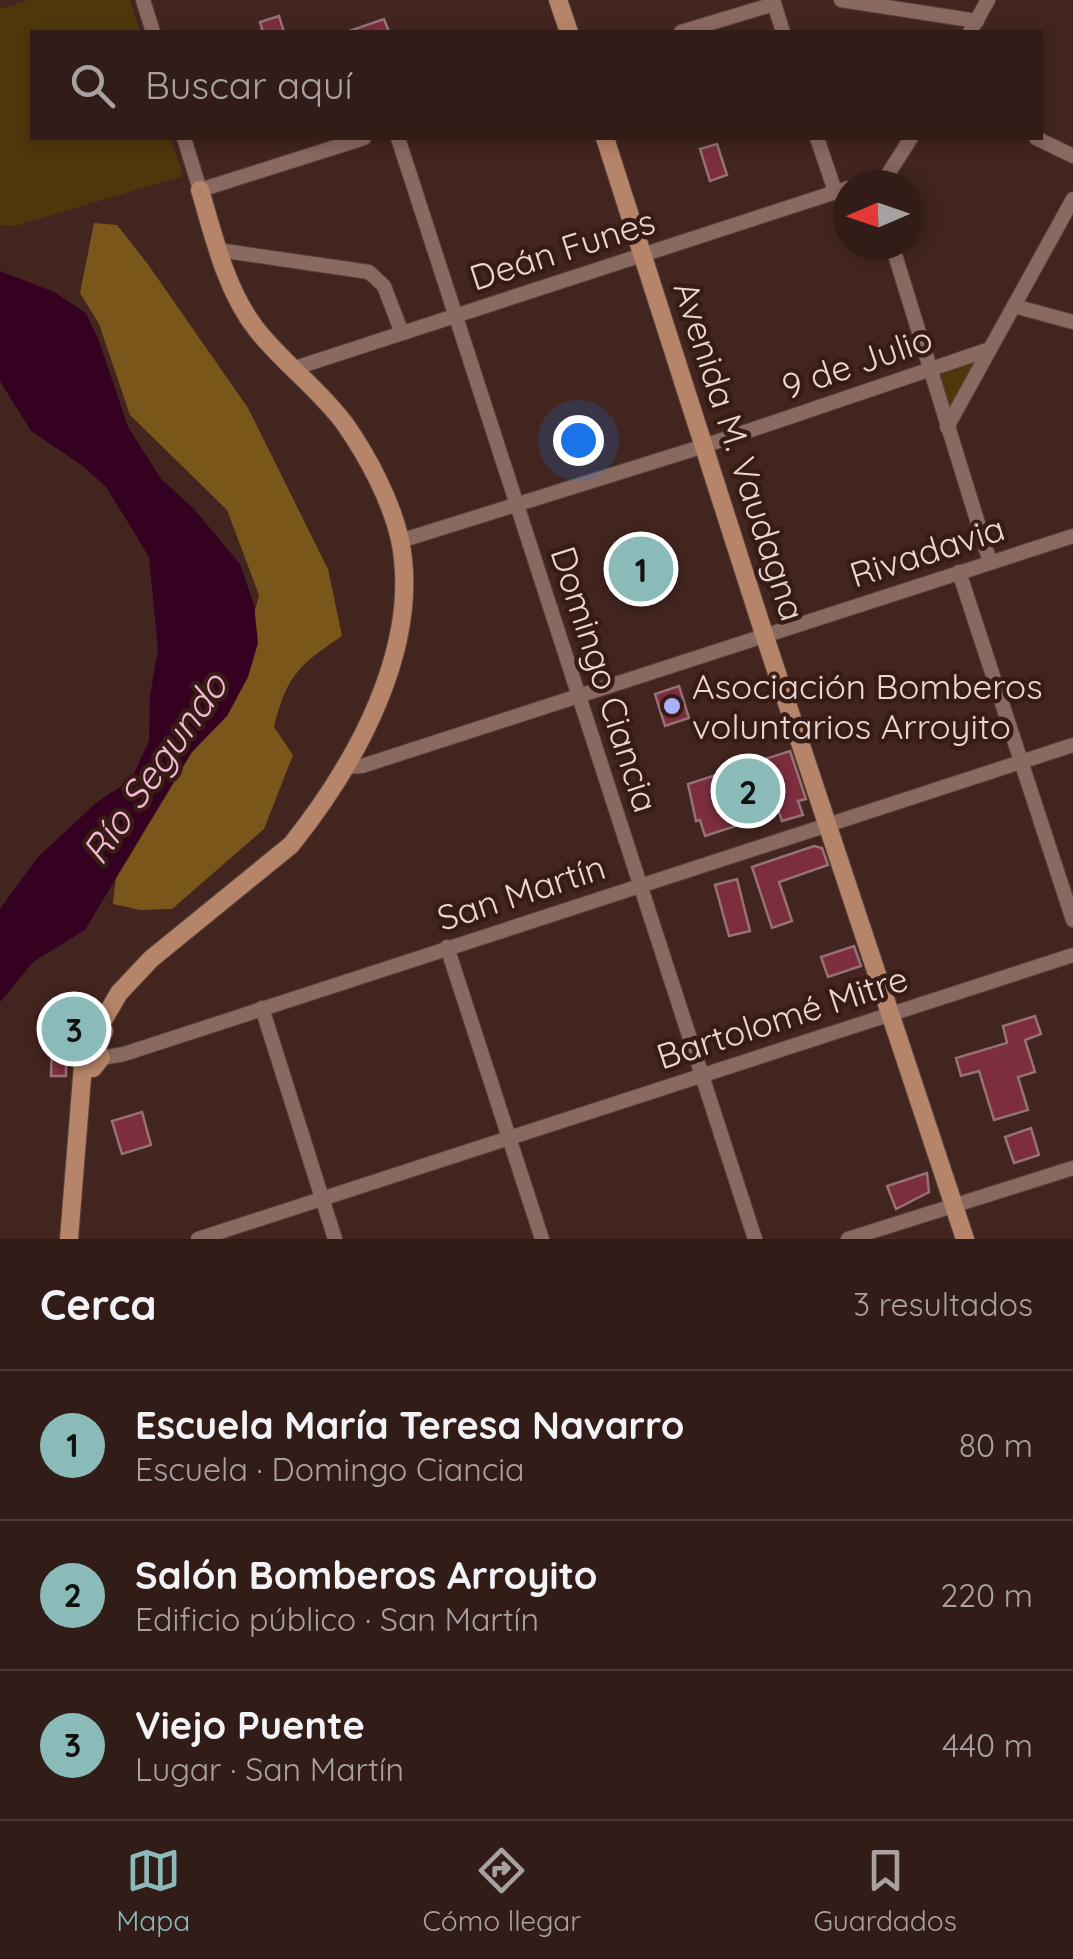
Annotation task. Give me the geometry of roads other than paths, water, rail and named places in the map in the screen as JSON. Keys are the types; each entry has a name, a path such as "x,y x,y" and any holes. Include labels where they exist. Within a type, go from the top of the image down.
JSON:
{"main road":[{"path":"558,0 568,30"},
{"name":"Avenida M. Vaudagna","path":"606,140 764,634 965,1239"},
{"path":"69,1239 79,1119 92,1058 119,993 151,959 291,845 343,768 372,715 394,660 402,585 400,541 387,501 347,428 324,396 254,328 233,289 200,190"}],"street":[{"path":"143,0 152,30"},
{"path":"840,0 974,27 988,0"},
{"path":"687,30 773,2 782,30"},
{"path":"185,140 200,190 358,140"},
{"name":"Domingo Ciancia","path":"399,140 755,1239"},
{"path":"818,140 833,173"},
{"path":"891,170 910,140"},
{"path":"1040,140 1073,156"},
{"name":"Deán Funes","path":"295,368 833,193"},
{"path":"947,426 1073,199"},
{"path":"218,250 369,272 384,286 402,333"},
{"path":"896,260 990,562"},
{"path":"1014,306 1073,322"},
{"name":"9 de Julio","path":"400,541 704,446 990,349"},
{"name":"Rivadavia","path":"343,768 362,766 1073,536"},
{"path":"958,572 1073,920"},
{"name":"San Martín","path":"92,1058 124,1054 1073,745"},
{"path":"448,948 542,1239"},
{"name":"Bartolomé Mitre","path":"198,1239 1073,955"},
{"path":"262,1008 335,1239"},
{"path":"848,1239 1073,1168"}],"water":[{"name":"Río Segundo","path":"0,271 54,292 86,313 128,427 161,479 193,508 240,564 254,605 258,643 248,677 227,716 192,752 85,930 33,962 0,1002 0,909 37,858 97,802 131,780 149,741 150,695 158,650 149,557 106,487 83,466 31,431 0,381"}],"place":[{"name":"Escuela María Teresa Navarro","path":"641,569"},
{"name":"Asociación Bomberos voluntarios Arroyito","path":"672,706"},
{"name":"Salón Bomberos Arroyito","path":"748,791"},
{"name":"Viejo Puente","path":"74,1029"}]}
